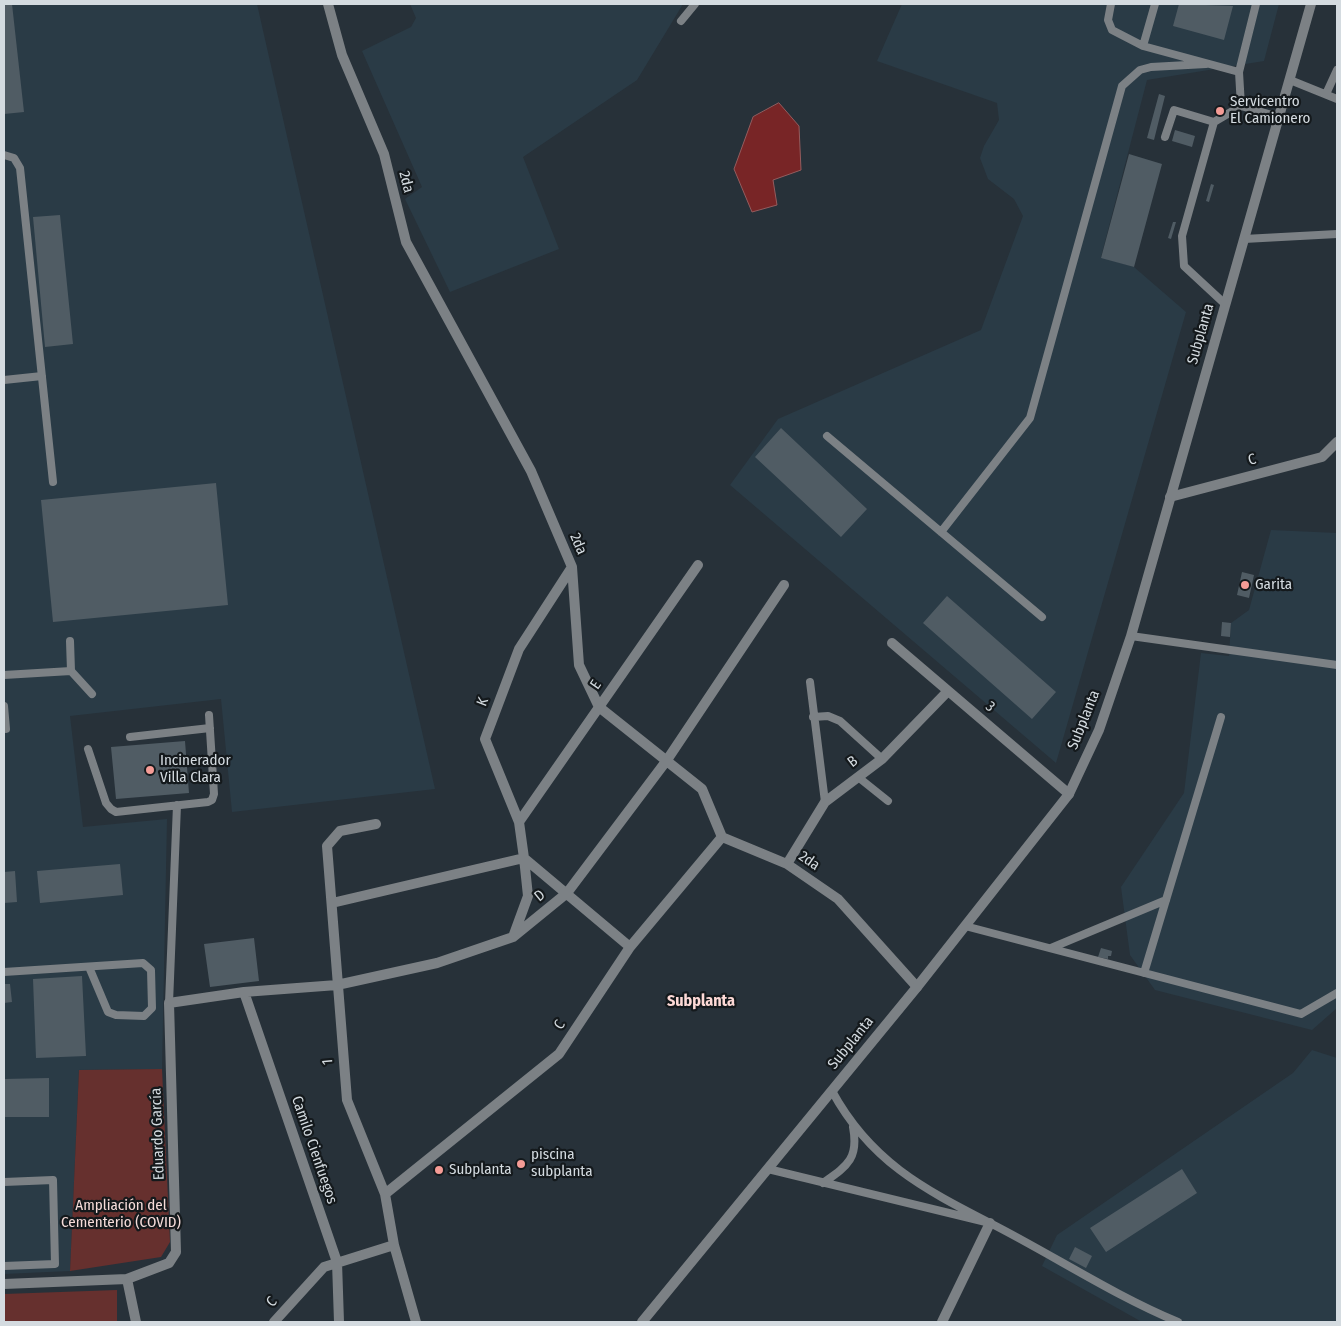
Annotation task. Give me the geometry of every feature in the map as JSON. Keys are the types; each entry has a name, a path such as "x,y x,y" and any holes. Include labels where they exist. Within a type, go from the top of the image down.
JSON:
{"street":[{"name":"2da","path":"328,4 342,55 384,154 406,242 531,472 572,567 579,665 599,707 702,790 722,837 787,864 838,899 917,986"},
{"name":"Subplanta","path":"642,1322 917,986 1069,794 1099,730 1131,636 1311,4"},
{"name":"C","path":"1170,497 1322,457 1337,442"},
{"name":"E","path":"519,822 698,565"},
{"name":"K","path":"513,938 528,896 519,822 485,739 519,649 572,567"},
{"name":"D","path":"169,1003 244,992 336,985 437,963 513,938 566,894 667,760 784,585"},
{"name":"3","path":"892,643 1069,794"},
{"name":"B","path":"787,864 826,802 882,759 948,691"},
{"name":"1","path":"376,824 340,831 327,846 336,985 347,1100 385,1194 394,1245 416,1322"},
{"name":"C","path":"385,1194 559,1054 630,948 722,837"},
{"path":"332,903 524,858 630,948"},
{"name":"Camilo Cienfuegos","path":"244,992 337,1262 339,1322"},
{"name":"Eduardo García","path":"4,1284 127,1279 169,1262 176,1252 169,1003"},
{"path":"942,1322 990,1223"},
{"name":"C","path":"274,1322 324,1267 394,1245"},
{"path":"127,1279 136,1322"}],"lane":[{"path":"681,21 695,4"},
{"path":"1112,4 1108,20 1112,30 1143,46 1239,72"},
{"path":"1143,46 1155,4"},
{"path":"1241,106 1239,72 1256,4"},
{"path":"941,532 1030,418 1122,86 1140,70 1151,67 1206,64"},
{"path":"1326,94 1337,70"},
{"path":"1290,80 1337,99"},
{"path":"1225,304 1184,266 1182,236 1214,122 1241,106 1279,117"},
{"path":"1166,136 1174,110 1214,122"},
{"path":"4,156 14,158 20,168 53,482"},
{"path":"1244,239 1337,234"},
{"path":"4,380 42,376"},
{"path":"827,436 1042,617"},
{"path":"1131,636 1337,665"},
{"path":"70,641 71,671 92,694"},
{"path":"4,675 71,671"},
{"path":"810,682 813,717 826,802"},
{"path":"4,706 6,729"},
{"path":"88,749 106,803 110,809 116,812 177,806 212,800 214,794 209,715"},
{"path":"813,717 828,716 840,721 882,759"},
{"path":"1144,973 1221,717"},
{"path":"130,737 210,728"},
{"path":"858,777 888,801"},
{"path":"169,1003 177,806"},
{"path":"1051,948 1166,900"},
{"path":"965,926 1301,1014 1337,993"},
{"path":"4,972 143,963 151,970 152,1008 144,1016 116,1015 108,1012 89,967"},
{"path":"832,1091 853,1126 867,1143 886,1160 926,1189 1048,1253 1138,1305 1178,1322"},
{"path":"823,1183 841,1171 851,1158 857,1145 853,1126"},
{"path":"768,1169 990,1223"},
{"path":"4,1182 53,1180 55,1264 4,1266"}],"shaded area":[{"path":"4,4 257,4 435,789 232,812 221,699 70,716 83,827 167,819 162,1069 79,1070 70,1271 4,1274"},
{"path":"410,4 683,4 637,80 523,157 559,249 450,292 405,199 422,187 362,51 411,27 416,18"},
{"path":"902,4 1279,4 1264,61 1147,80 1101,257 1134,267 1186,312 1056,763 730,485 778,419 981,330 1023,216 1014,199 988,179 980,158 984,146 999,120 997,103 877,61"},
{"path":"779,103 799,126 801,170 773,180 777,205 752,212 734,169 753,117"},
{"path":"1271,530 1337,533 1337,1008 1312,1030 1155,990 1130,955 1121,887 1184,793 1201,653 1229,656 1231,623 1249,610"},
{"path":"1312,1050 1337,1058 1337,1322 1142,1322 1042,1266 1057,1235 1293,1073"}],"green space":[{"name":"Ampliación del Cementerio (COVID)","path":"162,1069 170,1242 161,1257 70,1271 79,1070"},
{"path":"117,1290 117,1322 4,1322 4,1294"}],"building":[{"path":"4,4 12,4 24,112 4,114"},
{"path":"1179,4 1233,6 1224,40 1173,26"},
{"path":"1159,94 1165,96 1154,140 1147,138"},
{"path":"1175,130 1195,136 1192,147 1172,141"},
{"path":"1129,154 1162,164 1134,267 1101,258"},
{"path":"1211,184 1214,185 1209,202 1206,201"},
{"path":"60,215 73,344 45,347 33,217"},
{"path":"1173,222 1176,222 1171,239 1168,238"},
{"path":"781,428 867,509 841,537 755,457"},
{"path":"216,483 228,605 53,622 41,500"},
{"name":"Garita","path":"1242,572 1254,575 1249,598 1237,595"},
{"path":"947,596 1056,692 1032,719 923,623"},
{"name":"Garita","path":"1222,622 1231,623 1230,637 1221,636"},
{"name":"Incinerador Villa Clara","path":"185,741 189,793 116,799 111,747"},
{"path":"120,864 123,895 40,903 37,871"},
{"path":"15,871 17,902 4,903 4,872"},
{"path":"254,938 259,981 210,987 204,944"},
{"path":"1101,948 1112,951 1108,959 1098,957"},
{"path":"82,976 86,1056 36,1058 33,979"},
{"path":"4,984 10,984 12,1002 4,1003"},
{"path":"49,1078 49,1117 4,1117 4,1079"},
{"path":"1182,1169 1197,1193 1106,1252 1090,1228"},
{"path":"1075,1247 1092,1256 1086,1268 1069,1259"}],"place":[{"name":"Servicentro El Camionero","path":"1220,111"},
{"name":"Garita","path":"1245,585"},
{"name":"Incinerador Villa Clara","path":"150,770"},
{"name":"piscina subplanta","path":"521,1164"},
{"name":"Subplanta","path":"439,1170"}],"district":[{"name":"Subplanta","path":"701,1002"}]}
